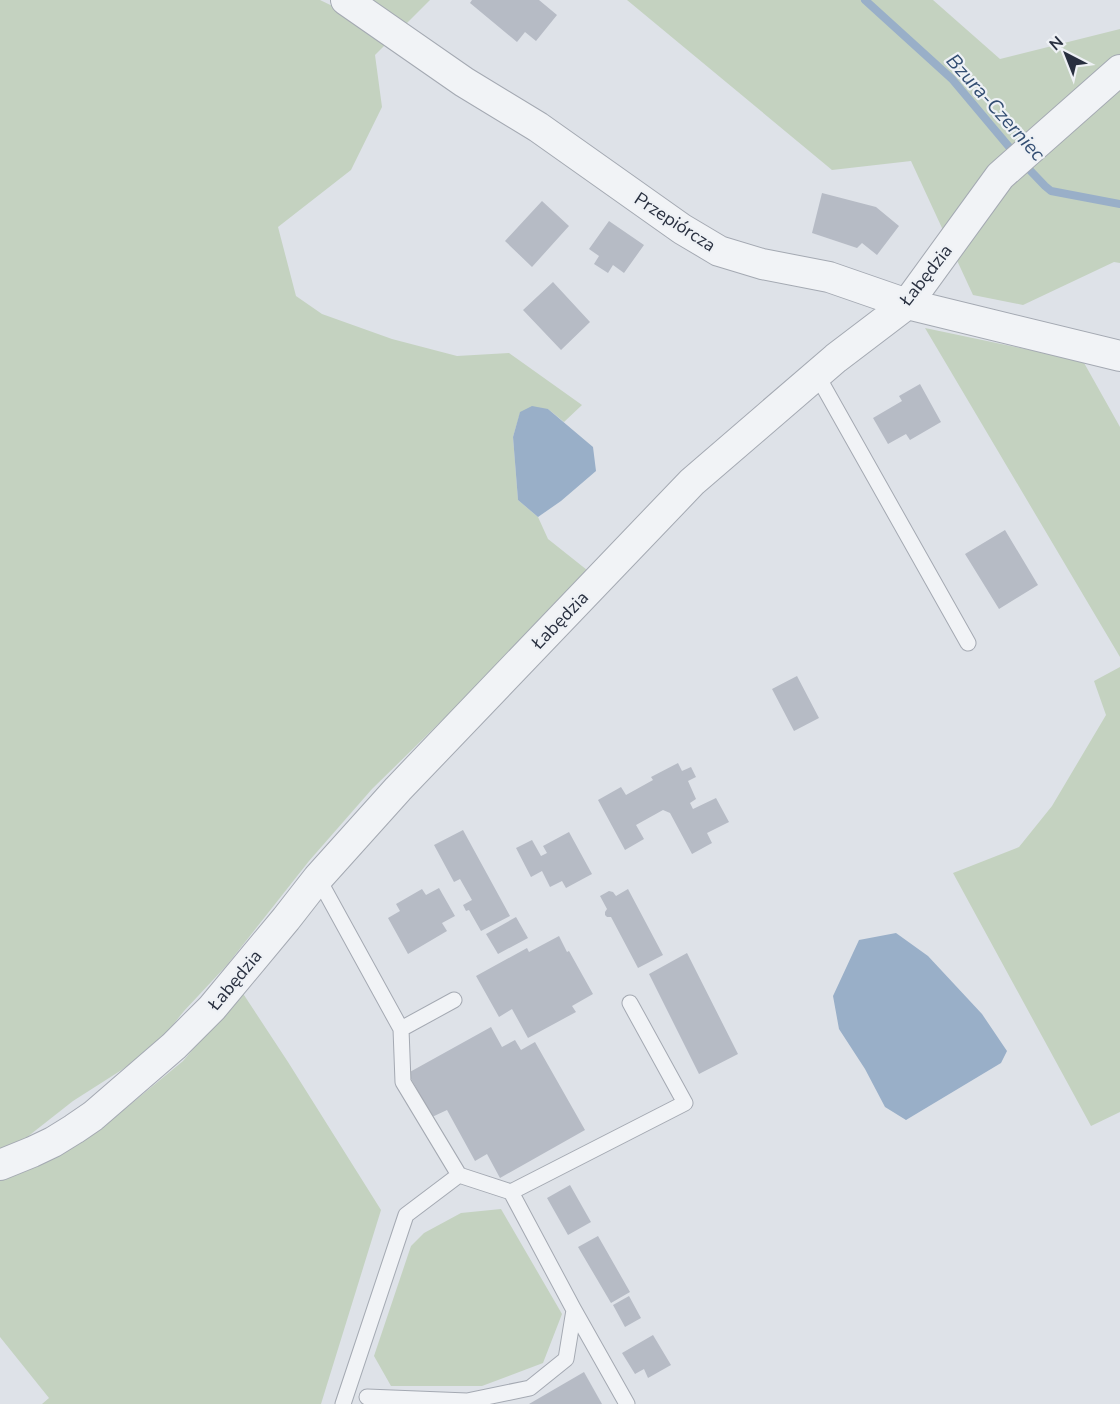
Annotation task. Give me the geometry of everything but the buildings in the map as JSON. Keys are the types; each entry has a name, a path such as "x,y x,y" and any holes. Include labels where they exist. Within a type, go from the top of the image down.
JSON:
{"street":[{"name":"Przepiórcza","path":"346,0 464,82 538,127 682,230 719,250 762,264 829,277 907,304 1120,356"},
{"name":"Łabędzia","path":"0,1165 39,1149 74,1130 174,1046 212,1008 318,878 398,789 692,482 836,358 907,304 1000,176 1120,70"}],"lane":[{"path":"817,375 968,643"},
{"path":"318,878 401,1029 403,1082 459,1175 512,1192 627,1404"},
{"path":"401,1029 454,1000"},
{"path":"512,1192 685,1103 630,1003"},
{"path":"343,1404 406,1215 459,1175"},
{"path":"353,1374 369,1400 467,1401 530,1388 566,1359 574,1310"}],"green space":[{"path":"0,0 320,0 347,13 362,0 430,0 375,55 382,107 351,170 278,227 296,296 322,314 392,339 457,356 509,353 582,405 564,422 548,409 520,413 513,437 518,500 538,517 548,539 587,570 474,689 372,789 309,861 227,965 184,1011 156,1046 73,1101 17,1145 0,1171"},
{"path":"627,0 933,0 1000,59 1120,29 1120,263 1114,262 1023,305 973,295 911,161 832,170"},
{"path":"925,328 1083,361 1120,427 1120,657"},
{"path":"1120,667 1120,1112 1091,1126 953,873 1019,847 1052,806 1106,715 1094,681"},
{"path":"242,992 381,1210 321,1404 42,1404 49,1398 0,1337 0,1179 22,1171 126,1108 183,1061"},
{"path":"501,1209 562,1314 543,1363 482,1386 391,1386 374,1356 411,1246 424,1233 461,1213"}],"water":[{"path":"532,406 548,409 593,447 596,471 538,517 518,500 513,437 520,412"},
{"path":"896,933 928,956 982,1014 1007,1051 1001,1063 906,1120 885,1107 865,1069 839,1029 833,996 859,940"}],"waterway":[{"name":"Bzura-Czerniec","path":"865,0 952,79 1015,154"},
{"name":"Bzura-Czerniec","path":"1023,163 1051,191 1120,204"}]}
